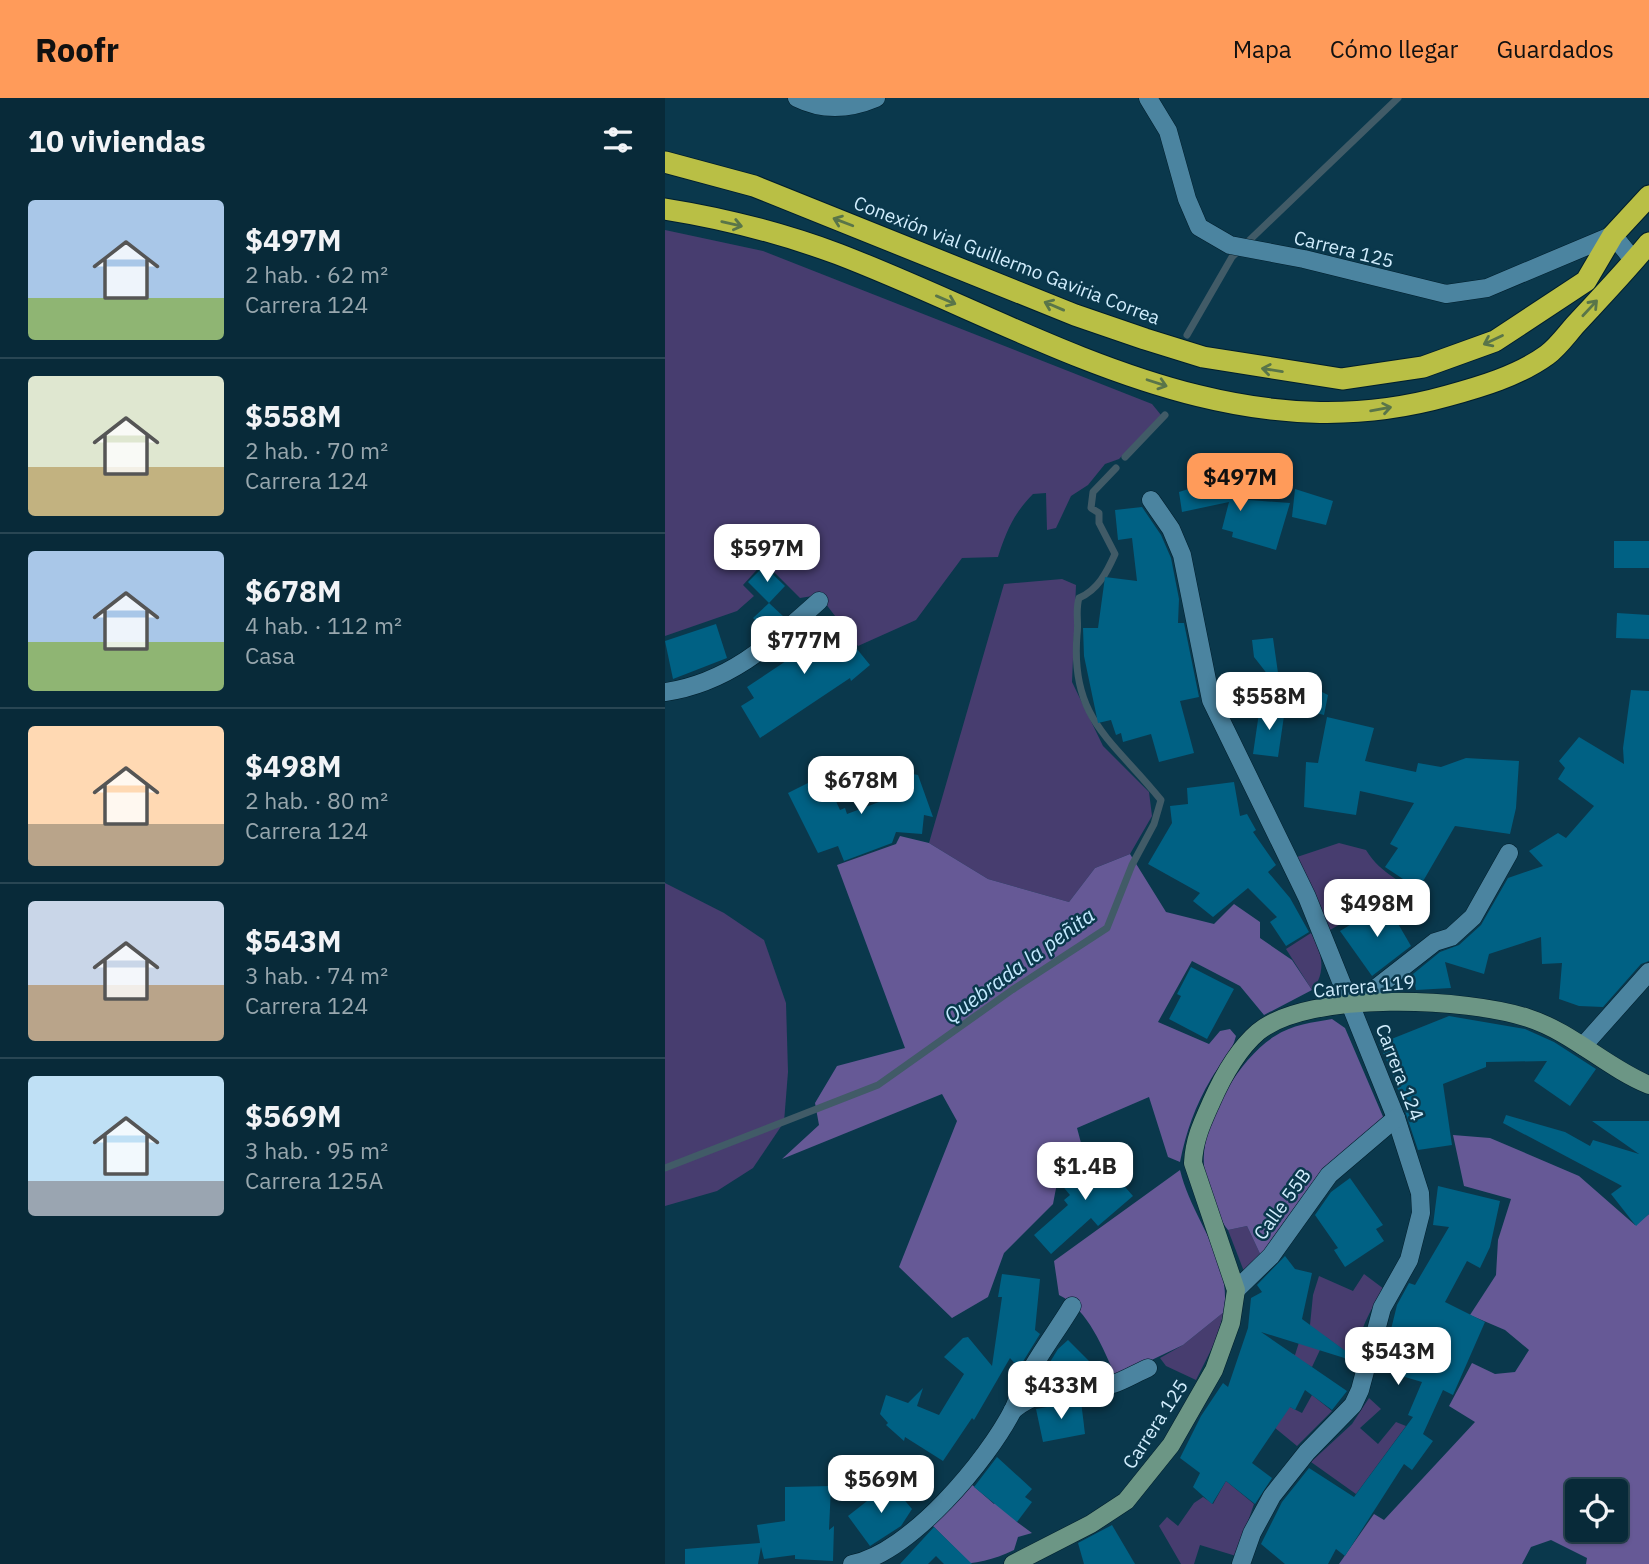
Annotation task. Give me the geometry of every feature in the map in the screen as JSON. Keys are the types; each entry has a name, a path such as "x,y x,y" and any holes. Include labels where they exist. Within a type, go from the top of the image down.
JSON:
{"highway":[{"name":"Conexión vial Guillermo Gaviria Correa","path":"665,162 754,186 1075,315 1145,339 1203,357 1342,379 1423,368 1495,341 1585,281 1613,236 1649,196"},
{"path":"665,209 759,231 836,254 1059,349 1216,402 1269,411 1330,415 1428,401 1486,385 1547,355 1649,243"}],"street":[{"path":"797,98 827,108 861,104 876,98"},
{"name":"Carrera 125","path":"1148,98 1168,131 1187,199 1199,227 1230,244 1446,294 1487,288 1613,236"},
{"path":"1613,236 1634,261"},
{"name":"Carrera 124","path":"1151,500 1171,528 1182,555 1211,700 1307,897 1396,1118 1420,1193 1421,1213 1409,1260 1382,1308 1367,1367 1353,1405 1307,1451 1272,1496 1252,1534 1241,1564"},
{"path":"665,692 694,687 740,666 765,649 819,601"},
{"path":"1353,1006 1435,943 1451,937 1473,917 1509,853"},
{"path":"1583,1046 1649,972"},
{"name":"Carrera 119","path":"1231,1323 1236,1290 1193,1163 1198,1131 1218,1087 1239,1054 1259,1031 1314,1010 1436,1002 1483,1006 1531,1018 1649,1085"},
{"name":"Calle 55B","path":"1236,1290 1271,1256 1329,1175 1396,1118"},
{"path":"852,1564 878,1557 925,1521 983,1454 1013,1410 1026,1378 1072,1306"},
{"name":"Carrera 125","path":"1013,1564 1091,1524 1137,1489 1171,1445 1201,1394 1223,1349 1231,1323"},
{"path":"1013,1410 1036,1396 1062,1389 1111,1385 1148,1368"}],"shaded area":[{"path":"665,230 763,251 1152,404 1161,415 1119,459 1105,464 1088,485 1071,496 1056,528 1047,530 1046,493 1033,494 1011,523 998,557 962,558 916,620 858,646 819,595 800,598 764,562 743,585 754,596 737,611 665,636"},
{"path":"1062,579 1076,585 1072,682 1103,746 1149,792 1152,816 1130,854 1095,868 1069,902 988,879 929,843 1004,584"},
{"path":"900,836 929,843 988,879 1069,902 1095,868 1130,854 1166,912 1214,924 1234,904 1260,922 1260,938 1292,960 1312,990 1264,1015 1240,986 1192,961 1158,1022 1209,1044 1220,1031 1230,1029 1236,1036 1232,1048 1211,1079 1196,1109 1180,1162 1168,1157 1149,1097 1077,1128 1084,1154 1057,1183 1053,1204 1004,1253 988,1297 952,1318 899,1267 957,1121 942,1094 782,1159 819,1125 815,1103 837,1066 905,1048 837,865 896,844"},
{"path":"1339,843 1366,850 1385,872 1411,891 1417,898 1406,921 1396,917 1381,901 1330,930 1297,857"},
{"path":"665,883 724,913 764,940 786,1003 788,1072 784,1122 753,1168 717,1191 665,1206"},
{"path":"1311,933 1321,962 1320,976 1312,990 1286,949"},
{"path":"1332,1019 1345,1028 1384,1119 1262,1258 1247,1226 1228,1230 1218,1213 1205,1173 1204,1153 1207,1138 1219,1104 1228,1088 1262,1045 1288,1029"},
{"path":"1453,1135 1490,1138 1579,1176 1635,1225 1649,1214 1649,1564 1586,1564 1587,1558 1551,1540 1531,1547 1522,1564 1339,1564 1374,1514 1384,1520 1475,1422 1449,1406 1472,1363 1495,1374 1515,1372 1529,1350 1505,1330 1470,1315 1496,1275 1498,1240 1511,1199 1464,1186"},
{"path":"1180,1170 1193,1206 1217,1257 1225,1292 1224,1312 1183,1345 1116,1377 1087,1320 1079,1310 1059,1295 1054,1261"},
{"path":"1247,1226 1262,1258 1245,1274 1228,1230"},
{"path":"1364,1274 1384,1289 1362,1332 1358,1361 1326,1337 1312,1367 1276,1347 1295,1355 1301,1336 1309,1335 1313,1295 1319,1276 1353,1291"},
{"path":"1224,1312 1216,1340 1196,1380 1166,1366 1160,1358 1183,1345"},
{"path":"1260,1392 1302,1413 1312,1395 1332,1411 1297,1446 1262,1417"},
{"path":"1369,1398 1381,1409 1360,1428 1378,1444 1396,1422 1406,1426 1356,1494 1311,1462 1352,1424"},
{"path":"1226,1481 1254,1504 1236,1556 1200,1545 1194,1564 1181,1564 1159,1526 1167,1517 1178,1526 1194,1503 1203,1497 1213,1504"},
{"path":"970,1483 994,1504 1005,1495 1017,1522 1032,1533 1018,1537 1014,1550 999,1556 977,1562 953,1564 962,1555 932,1525"}],"building":[{"path":"1236,480 1236,499 1290,503 1276,550 1232,537 1233,532 1222,529 1229,502 1182,512 1179,492 1204,484"},
{"path":"1295,489 1333,501 1326,525 1292,517"},
{"path":"1142,507 1161,535 1171,558 1179,599 1178,623 1184,623 1199,697 1180,701 1194,753 1159,762 1151,734 1123,742 1121,733 1116,735 1111,720 1098,723 1084,656 1083,628 1098,628 1105,577 1137,581 1132,538 1118,540 1115,510"},
{"path":"1614,541 1649,541 1649,568 1614,568"},
{"path":"764,566 785,586 769,603 748,582"},
{"path":"769,603 784,617 766,631 753,618"},
{"path":"1617,613 1649,615 1649,639 1616,638"},
{"path":"830,616 870,665 851,681 850,678 760,738 741,706 754,698 747,687 792,657 783,647 801,632 805,636"},
{"path":"716,624 727,658 673,679 665,641"},
{"path":"1273,638 1279,680 1328,695 1324,715 1293,707 1254,657 1252,640"},
{"path":"1631,690 1649,691 1649,961 1641,964 1603,1007 1579,1006 1559,999 1562,963 1542,964 1541,937 1489,954 1484,974 1445,962 1451,988 1416,990 1413,974 1440,952 1459,945 1481,925 1508,878 1543,866 1529,851 1558,833 1566,838 1594,806 1558,779 1565,768 1559,761 1579,737 1624,764 1623,748"},
{"path":"1260,706 1285,709 1278,757 1253,754"},
{"path":"1327,717 1374,728 1365,761 1416,772 1418,763 1441,767 1466,758 1519,761 1516,808 1510,834 1455,826 1422,883 1416,879 1412,885 1385,867 1398,848 1390,844 1414,803 1360,791 1356,815 1304,807 1306,762 1318,763"},
{"path":"892,770 918,775 933,817 924,815 922,834 896,832 892,843 844,861 838,846 818,853 788,793 824,775 840,810 845,808 847,814 887,799"},
{"path":"1234,782 1240,816 1247,814 1256,830 1253,832 1276,865 1268,872 1290,898 1309,932 1286,946 1270,922 1277,917 1248,888 1213,917 1193,901 1200,893 1148,864 1172,823 1170,806 1188,804 1187,788"},
{"path":"1386,903 1411,946 1372,976 1340,931"},
{"path":"1191,967 1234,989 1207,1039 1169,1019 1181,996 1177,994"},
{"path":"1449,1016 1525,1029 1554,1042 1596,1069 1570,1106 1534,1081 1547,1061 1486,1062 1486,1067 1443,1084 1452,1145 1418,1150 1392,1072 1379,1044"},
{"path":"1506,1115 1565,1132 1590,1146 1593,1140 1639,1154 1592,1121 1649,1121 1649,1214 1636,1226 1611,1194 1622,1186 1503,1123"},
{"path":"1095,1153 1133,1196 1098,1226 1091,1218 1051,1254 1034,1235 1068,1205 1064,1200 1070,1195 1060,1183"},
{"path":"1350,1178 1383,1225 1376,1229 1384,1241 1345,1267 1334,1250 1338,1248 1315,1215 1331,1192"},
{"path":"1438,1186 1500,1201 1490,1247 1480,1268 1467,1261 1445,1302 1485,1322 1453,1395 1443,1390 1423,1434 1433,1441 1412,1470 1404,1464 1345,1556 1336,1549 1328,1564 1285,1564 1261,1544 1282,1502 1309,1468 1354,1497 1413,1417 1408,1415 1422,1382 1381,1370 1397,1305 1409,1283 1415,1285 1449,1227 1433,1225"},
{"path":"1285,1256 1295,1269 1312,1273 1302,1319 1355,1358 1354,1361 1261,1332 1347,1391 1332,1410 1305,1390 1295,1410 1290,1407 1252,1463 1272,1478 1255,1504 1226,1481 1212,1504 1193,1487 1200,1473 1180,1458 1201,1416 1223,1383 1228,1387 1248,1328 1251,1298 1262,1292 1257,1285"},
{"path":"1002,1274 1040,1279 1035,1330 1040,1334 1019,1368 1010,1358 974,1420 972,1418 943,1461 905,1437 904,1441 886,1425 888,1423 880,1414 886,1395 908,1403 923,1388 917,1406 939,1415 964,1374 944,1357 963,1338 968,1337 992,1366 1002,1297 998,1297"},
{"path":"1068,1340 1095,1367 1084,1378 1036,1385 1058,1349"},
{"path":"1081,1401 1085,1434 1043,1442 1036,1409"},
{"path":"997,1457 1032,1489 1025,1497 1032,1502 1017,1522 974,1487"},
{"path":"890,1483 912,1509 901,1526 870,1546 848,1516"},
{"path":"831,1486 829,1530 834,1526 833,1561 795,1559 795,1555 764,1559 761,1547 758,1564 685,1564 685,1549 760,1543 757,1525 785,1521 785,1487"},
{"path":"1112,1525 1135,1564 1084,1564 1078,1543"},
{"path":"934,1527 972,1564 944,1564 936,1556 928,1564 900,1564"}],"waterway":[{"name":"Quebrada la peñita","path":"1187,335 1232,257 1398,98"},
{"name":"Quebrada la peñita","path":"1125,457 1165,415"},
{"name":"Quebrada la peñita","path":"665,1168 878,1085 1012,990 1107,928 1132,865 1154,824 1161,800 1099,727 1088,709 1077,664 1079,598 1097,585 1115,554 1099,523 1099,513 1091,508 1093,492 1116,468"}]}
